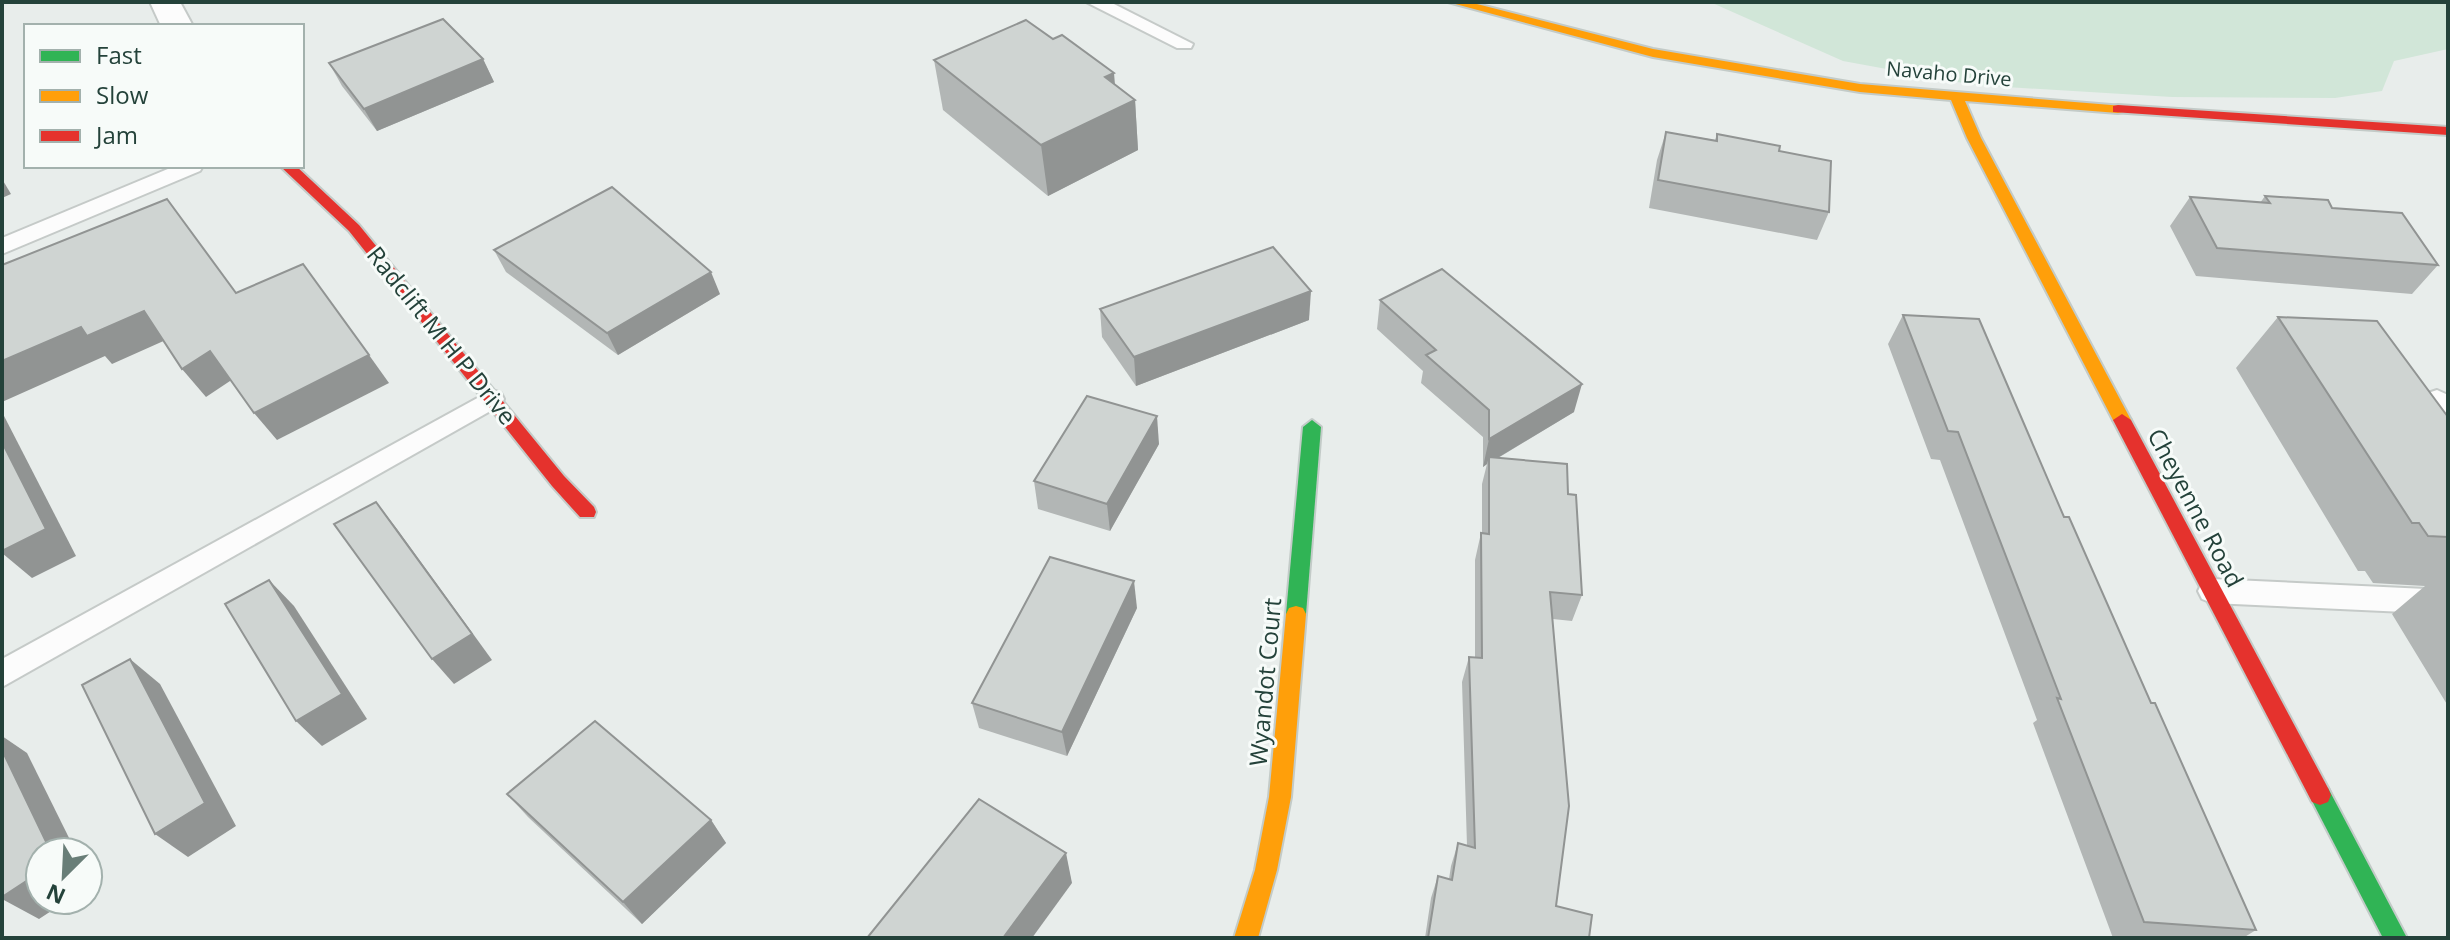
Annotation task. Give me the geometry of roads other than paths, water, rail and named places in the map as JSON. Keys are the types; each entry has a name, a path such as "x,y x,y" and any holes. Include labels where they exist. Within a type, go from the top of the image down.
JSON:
{"street":[{"path":"165,2 176,24"},
{"name":"Navaho Drive","path":"1454,2 1520,21 1721,67 1846,86 1957,98 2448,131"},
{"name":"Cheyenne Road","path":"1957,98 1974,138 2395,938"},
{"name":"Radclift M H P Drive","path":"289,168 354,228 587,512"},
{"name":"Wyandot Court","path":"1246,938 1266,870 1280,797 1312,427"}],"lane":[{"path":"1095,2 1184,44"},
{"path":"2,247 188,168"},
{"path":"2,674 492,399"},
{"path":"2212,591 2448,602"}]}
